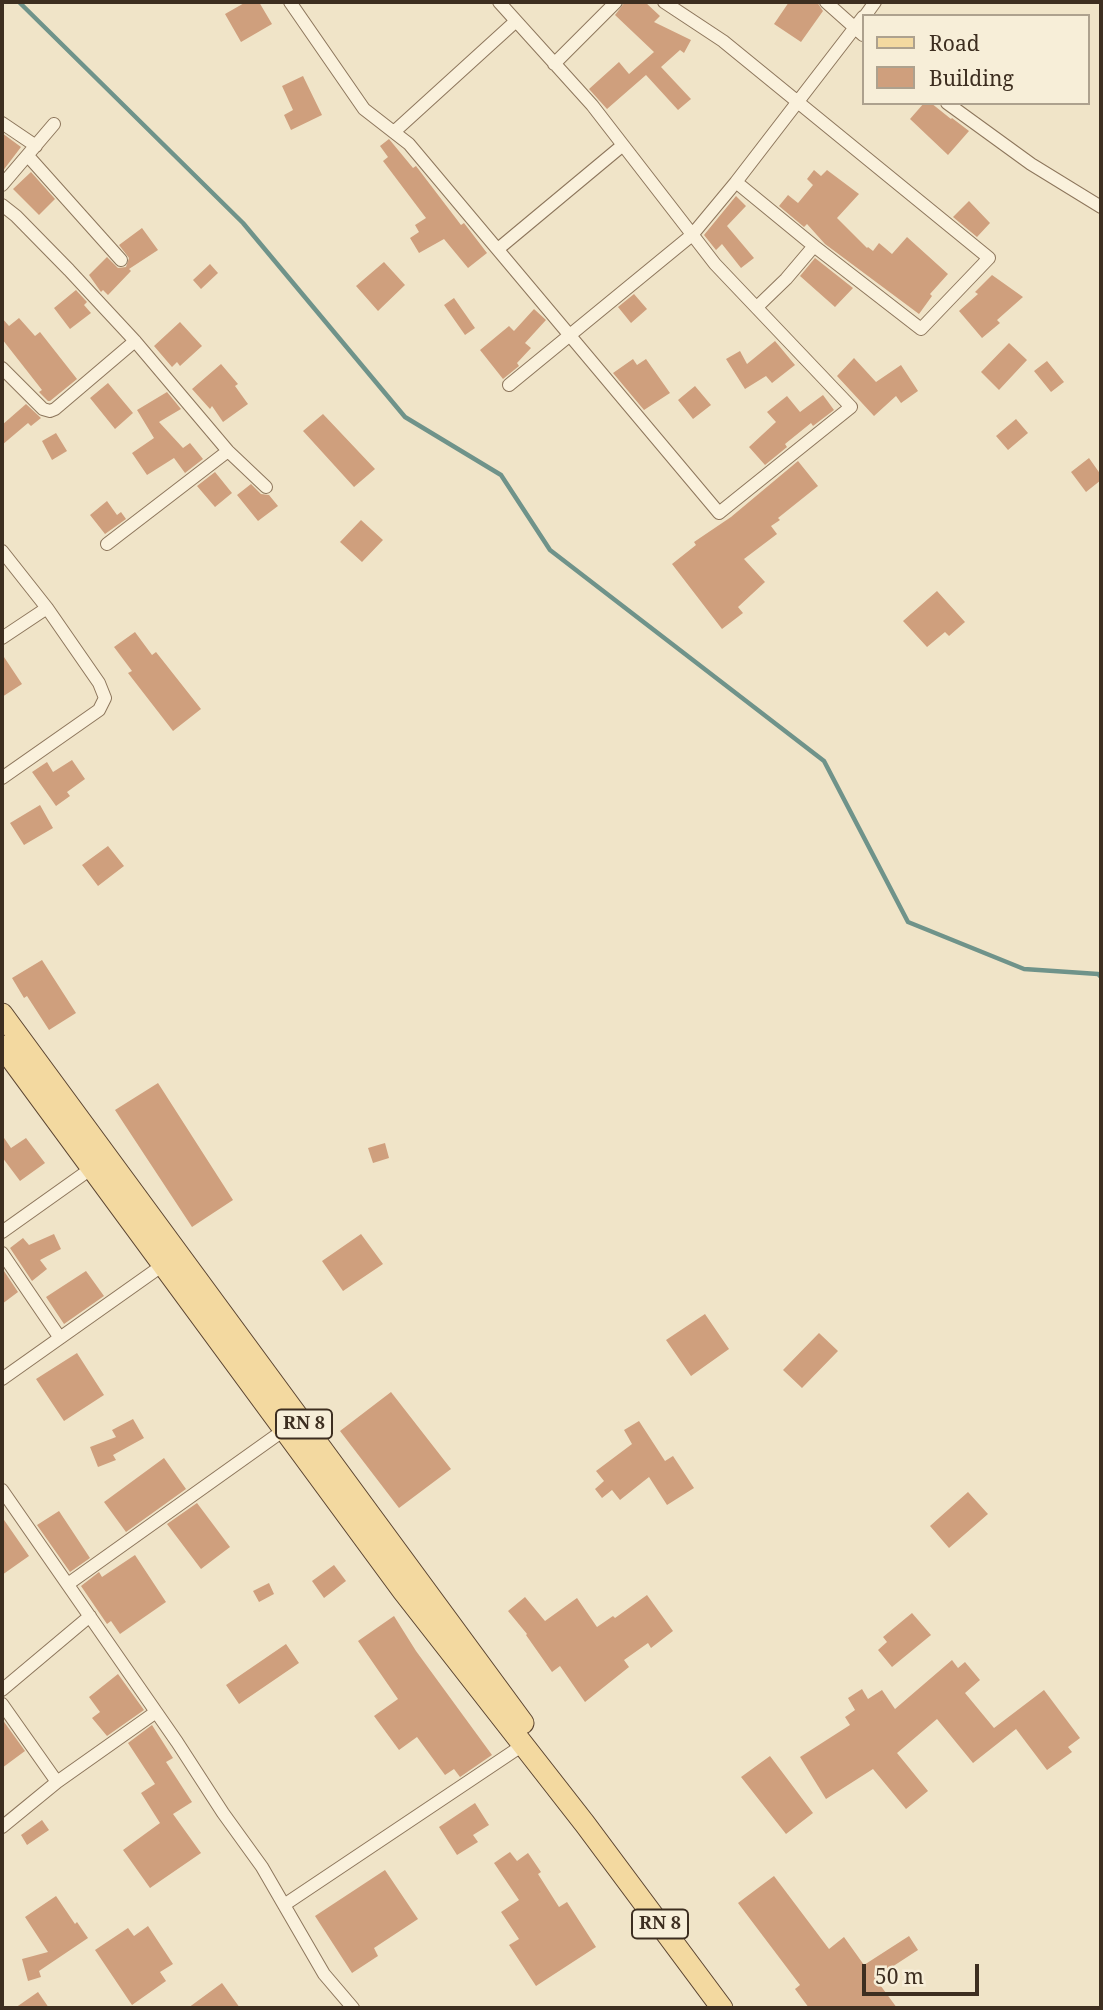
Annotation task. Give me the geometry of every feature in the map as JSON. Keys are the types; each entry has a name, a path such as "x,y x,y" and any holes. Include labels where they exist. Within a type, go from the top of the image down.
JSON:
{"main road":[{"name":"RN 8","path":"2,1014 500,1690 590,1821 597,1840"},
{"name":"RN 8","path":"2,1046 403,1591 597,1840 722,2008"}],"street":[{"path":"290,2 364,109 409,144 719,513 851,407 715,264 592,105 499,2"},
{"path":"554,64 616,2"},
{"path":"664,2 723,41 989,258 921,329 736,182"},
{"path":"509,385 692,235 736,182 862,24 826,2"},
{"path":"395,131 516,21"},
{"path":"950,105 1031,164 1101,207"},
{"path":"2,123 32,151 121,260"},
{"path":"2,185 54,124"},
{"path":"498,248 623,145"},
{"path":"2,205 16,216 135,341 228,451 265,487"},
{"path":"757,307 814,246"},
{"path":"2,368 43,409 50,411 135,341"},
{"path":"107,544 228,451"},
{"path":"2,551 47,608 99,683 105,698 99,710 2,778"},
{"path":"2,638 47,608"},
{"path":"2,1232 92,1168"},
{"path":"2,1253 60,1338"},
{"path":"2,1379 163,1265"},
{"path":"68,1584 284,1430"},
{"path":"2,1490 262,1867 324,1974 353,2008"},
{"path":"2,1690 90,1616"},
{"path":"2,1704 57,1782"},
{"path":"2,1827 57,1782 156,1712"},
{"path":"284,1905 523,1745"}],"building":[{"path":"246,2 259,2 272,24 241,42 225,14"},
{"path":"625,2 645,2 660,16 654,22 691,40 684,53 680,50 661,67 691,99 678,110 646,75 607,109 589,89 619,62 629,74 654,52 615,15"},
{"path":"789,2 817,2 823,11 801,42 774,24"},
{"path":"303,76 322,115 291,130 284,115 293,110 282,86"},
{"path":"922,105 934,105 969,131 948,155 910,119"},
{"path":"2,133 21,147 2,172"},
{"path":"389,139 413,168 416,166 461,225 464,223 487,253 468,268 444,239 419,253 410,238 419,232 415,225 426,218 383,161 388,157 380,146"},
{"path":"814,170 821,176 827,170 859,194 837,218 867,248 873,251 879,243 892,254 907,237 948,274 930,294 932,296 919,314 825,244 807,224 804,227 779,206 788,195 798,203 813,185 807,179"},
{"path":"31,172 55,199 39,215 13,189"},
{"path":"736,196 746,206 727,226 754,258 741,268 722,244 716,250 704,235"},
{"path":"969,201 990,223 977,237 953,217"},
{"path":"142,228 158,250 129,269 131,271 108,295 103,290 101,292 89,275 107,257 118,268 126,267 129,258 119,245"},
{"path":"815,258 853,288 835,307 800,276"},
{"path":"384,262 405,285 378,311 356,286"},
{"path":"210,264 218,273 201,289 193,280"},
{"path":"992,275 1023,297 997,320 1000,323 982,338 959,311 978,294 975,292"},
{"path":"76,290 87,302 84,305 91,313 70,329 54,308"},
{"path":"634,294 647,309 631,323 618,307"},
{"path":"454,298 475,328 465,335 444,305"},
{"path":"534,309 546,320 525,343 531,348 517,363 519,366 503,379 480,350 509,326 514,331"},
{"path":"2,318 9,326 19,318 35,336 40,332 77,379 48,401 2,339"},
{"path":"180,322 202,346 180,366 177,362 172,367 154,346"},
{"path":"775,341 795,365 772,383 766,376 745,389 726,359 740,351 747,364"},
{"path":"1009,343 1027,360 999,390 981,372"},
{"path":"854,358 876,382 901,365 918,391 901,403 896,396 874,416 837,376"},
{"path":"633,359 637,365 646,359 670,393 644,410 613,373"},
{"path":"1047,361 1064,382 1051,392 1034,371"},
{"path":"221,364 238,384 235,386 248,404 223,422 212,406 210,409 192,389"},
{"path":"108,383 133,413 115,429 90,398"},
{"path":"695,386 711,405 693,419 678,400"},
{"path":"167,392 181,409 159,422 183,448 190,443 203,459 185,473 174,458 147,475 132,453 154,438 137,410"},
{"path":"823,395 834,410 813,426 811,423 765,465 749,447 776,422 767,412 787,396 800,412"},
{"path":"26,404 41,418 31,426 28,423 2,445 2,425"},
{"path":"323,414 375,469 354,487 303,431"},
{"path":"1016,419 1028,433 1008,450 996,436"},
{"path":"56,433 67,451 52,460 42,441"},
{"path":"1089,458 1101,475 1101,480 1086,492 1071,472"},
{"path":"798,461 818,486 771,526 777,534 744,559 765,582 738,607 743,613 722,629 672,564 696,545 694,542 731,517"},
{"path":"215,472 232,493 215,507 197,486"},
{"path":"251,484 261,494 269,495 278,506 258,521 237,495"},
{"path":"107,501 117,515 121,512 126,519 105,534 90,515"},
{"path":"361,520 383,540 362,562 340,542"},
{"path":"937,591 965,622 949,636 945,632 927,647 903,621"},
{"path":"135,632 152,655 156,652 201,709 173,731 128,673 132,671 114,647"},
{"path":"2,654 22,684 2,697"},
{"path":"72,760 85,779 67,792 70,796 56,806 32,772 47,762 53,772"},
{"path":"40,805 53,828 24,845 10,823"},
{"path":"108,846 124,866 98,886 82,865"},
{"path":"42,960 76,1013 49,1030 12,978"},
{"path":"158,1083 233,1200 192,1227 115,1110"},
{"path":"2,1135 11,1148 26,1138 45,1163 20,1181 2,1157"},
{"path":"385,1143 389,1158 373,1163 368,1148"},
{"path":"54,1234 61,1249 40,1260 47,1269 32,1281 10,1248 23,1238 29,1245"},
{"path":"361,1234 383,1264 343,1291 322,1261"},
{"path":"2,1268 18,1292 2,1304"},
{"path":"86,1271 104,1296 64,1324 46,1297"},
{"path":"705,1314 729,1349 691,1376 666,1340"},
{"path":"819,1333 838,1351 802,1388 783,1370"},
{"path":"77,1353 104,1395 64,1421 36,1379"},
{"path":"391,1392 451,1469 399,1508 340,1431"},
{"path":"133,1419 144,1438 113,1455 116,1460 98,1467 90,1447 116,1437 112,1430"},
{"path":"639,1421 665,1461 673,1456 694,1488 667,1505 649,1477 620,1500 612,1490 602,1498 595,1489 604,1481 596,1471 632,1444 624,1430"},
{"path":"164,1458 186,1489 126,1532 104,1502"},
{"path":"968,1492 988,1514 949,1548 930,1526"},
{"path":"197,1503 230,1547 201,1569 167,1524"},
{"path":"59,1511 90,1558 70,1572 37,1525"},
{"path":"2,1517 29,1556 2,1575"},
{"path":"135,1555 166,1602 120,1634 111,1621 107,1624 81,1586 99,1572 102,1577"},
{"path":"334,1565 346,1581 324,1598 312,1581"},
{"path":"269,1583 274,1594 259,1602 253,1591"},
{"path":"647,1595 673,1631 651,1648 648,1643 624,1660 629,1667 585,1702 560,1666 552,1672 508,1611 525,1597 545,1621 577,1598 597,1627 613,1616 615,1618"},
{"path":"912,1613 931,1635 892,1667 878,1650 887,1642 883,1637"},
{"path":"394,1616 416,1651 492,1755 460,1777 454,1769 445,1775 417,1737 399,1750 374,1716 398,1699 358,1641"},
{"path":"286,1644 299,1663 239,1704 226,1685"},
{"path":"952,1660 958,1668 965,1662 980,1680 965,1693 994,1728 1044,1690 1080,1738 1068,1747 1072,1752 1047,1770 1016,1729 973,1763 937,1719 897,1753 928,1791 906,1809 873,1769 826,1799 800,1757 850,1725 845,1717 855,1710 848,1698 862,1689 868,1699 882,1690 895,1709"},
{"path":"118,1674 144,1710 107,1736 92,1718 100,1712 89,1697"},
{"path":"2,1719 25,1751 2,1768"},
{"path":"152,1725 173,1758 166,1762 192,1802 173,1814 201,1853 150,1888 123,1850 160,1823 141,1793 155,1784 128,1743"},
{"path":"770,1756 813,1813 786,1834 741,1777"},
{"path":"475,1803 489,1825 473,1835 478,1842 457,1855 439,1827"},
{"path":"42,1820 49,1830 27,1845 21,1835"},
{"path":"510,1852 517,1861 528,1853 559,1907 567,1902 596,1947 536,1986 509,1945 519,1939 501,1912 519,1900 494,1863"},
{"path":"385,1870 418,1919 374,1948 378,1956 352,1973 315,1916"},
{"path":"774,1876 829,1949 844,1937 864,1965 909,1936 918,1950 875,1978 897,2008 809,2008 795,1989 800,1985 738,1903"},
{"path":"56,1896 88,1938 39,1971 41,1977 28,1981 22,1959 48,1952 25,1917"},
{"path":"148,1926 173,1964 160,1972 166,1981 132,2005 95,1950 128,1928 134,1936"},
{"path":"222,1983 240,2008 188,2008"},
{"path":"38,1992 49,2008 15,2008"}],"waterway":[{"path":"19,2 243,223 405,417 501,475 550,550 824,761 908,922 1024,969 1098,974 1101,977"}]}
